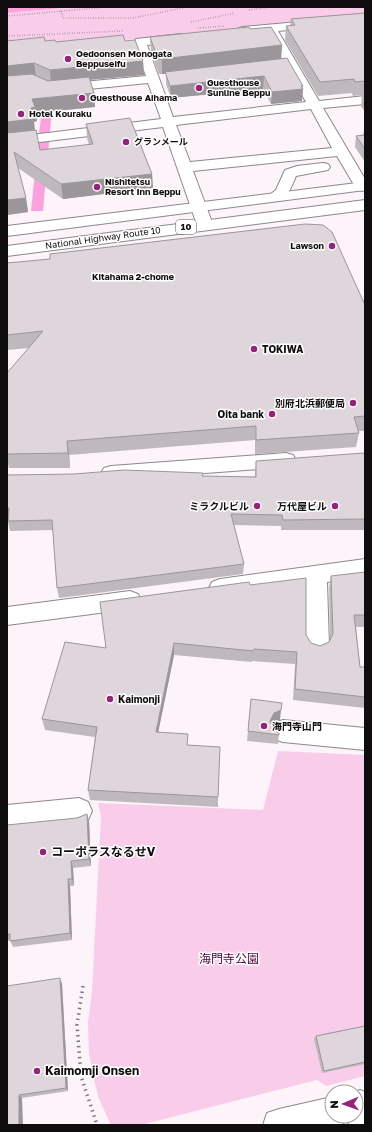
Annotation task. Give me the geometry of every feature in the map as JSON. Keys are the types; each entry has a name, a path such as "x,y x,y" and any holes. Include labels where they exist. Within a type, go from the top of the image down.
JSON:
{"main road":[{"path":"237,36 251,39 365,19"},
{"path":"274,34 287,65 316,106 364,186"},
{"path":"125,44 192,38"},
{"path":"140,42 205,225"},
{"path":"7,85 36,82 49,88 168,78"},
{"path":"7,142 79,132 365,100"},
{"path":"184,167 342,151"},
{"path":"275,197 282,192 290,173 297,170 350,164"},
{"name":"National Highway Route 10","path":"7,231 364,186"},
{"name":"National Highway Route 10","path":"7,251 365,205"},
{"path":"90,474 301,459"},
{"path":"197,591 365,568"},
{"path":"316,575 317,646"},
{"path":"7,616 150,597"},
{"path":"283,731 365,739"},
{"path":"7,818 79,811"},
{"path":"278,1125 324,1117"}],"path":[{"path":"7,16 107,7"},
{"path":"61,11 63,18 133,18 187,7"},
{"path":"83,986 77,1025 81,1076 97,1125"}],"green space":[{"path":"72,7 365,7 365,16 7,52 7,13"},
{"name":"海門寺公園","path":"278,751 365,755 365,1076 334,1084 324,1085 317,1080 141,1125 111,1125 99,1099 89,1053 88,1022 92,992 101,816 98,803 263,810"}],"shaded area":[{"path":"7,7 72,7 7,13"},
{"path":"55,75 43,211 31,211 46,77"}],"building":[{"path":"365,13 365,81 355,82 354,79 320,82 286,26 295,25 291,19"},
{"path":"249,27 250,29 271,27 282,45 158,59 150,37"},
{"path":"123,35 125,41 135,40 143,61 50,70 34,63 7,66 7,41 44,37 45,41 55,40 56,42"},
{"path":"287,58 303,86 301,86 303,89 272,92 264,76 170,86 165,72"},
{"path":"32,74 48,81 89,77 94,93 32,99 35,107 31,108 33,119 7,122 7,76"},
{"path":"130,118 152,174 61,184 14,152 26,198 7,200 7,133 36,130 40,150 93,144 86,124"},
{"path":"365,135 365,149 356,136"},
{"name":"TOKIWA","path":"305,224 323,225 332,232 365,305 365,416 354,417 359,433 256,440 256,426 67,441 68,453 7,454 7,373 43,331 7,335 7,263 50,259 50,254"},
{"path":"364,453 365,519 283,520 282,515 231,514 244,564 57,588 52,520 8,521 9,508 7,508 7,475 74,474 124,470 203,473 202,476 256,477 256,461"},
{"path":"365,572 365,615 354,615 360,667 365,667 365,697 295,689 297,652 254,649 253,651 174,643 156,732 188,734 187,745 220,747 218,797 88,790 97,727 42,719 65,642 106,648 100,602 249,582 250,585 306,578 306,635 311,643 320,646 329,642 333,634 331,576"},
{"path":"251,699 282,703 281,710 274,713 270,721 274,730 279,733 279,735 248,731"},
{"path":"87,814 89,859 71,861 72,879 68,879 70,933 10,941 10,934 7,934 7,825 77,818"},
{"name":"Kaimomji Onsen","path":"60,978 66,1088 19,1095 19,1125 7,1125 7,986"},
{"path":"365,1026 365,1062 324,1071 316,1036"}],"place":[{"name":"Oedoonsen Monogata Beppuseifu","path":"68,59"},
{"name":"Guesthouse Sunline Beppu","path":"199,88"},
{"name":"Guesthouse Aihama","path":"82,98"},
{"name":"Hotel Kouraku","path":"21,114"},
{"name":"グランメール","path":"126,142"},
{"name":"Nishitetsu Resort Inn Beppu","path":"97,187"},
{"name":"Lawson","path":"332,246"},
{"name":"TOKIWA","path":"254,349"},
{"name":"別府北浜郵便局","path":"353,403"},
{"name":"Oita bank","path":"272,414"},
{"name":"ミラクルビル","path":"257,506"},
{"name":"万代屋ビル","path":"335,506"},
{"name":"Kaimonji","path":"110,699"},
{"name":"海門寺山門","path":"264,726"},
{"name":"コーポラスなるせV","path":"43,852"},
{"name":"Kaimomji Onsen","path":"37,1071"}],"district":[{"name":"Kitahama 2-chome","path":"133,277"}]}
